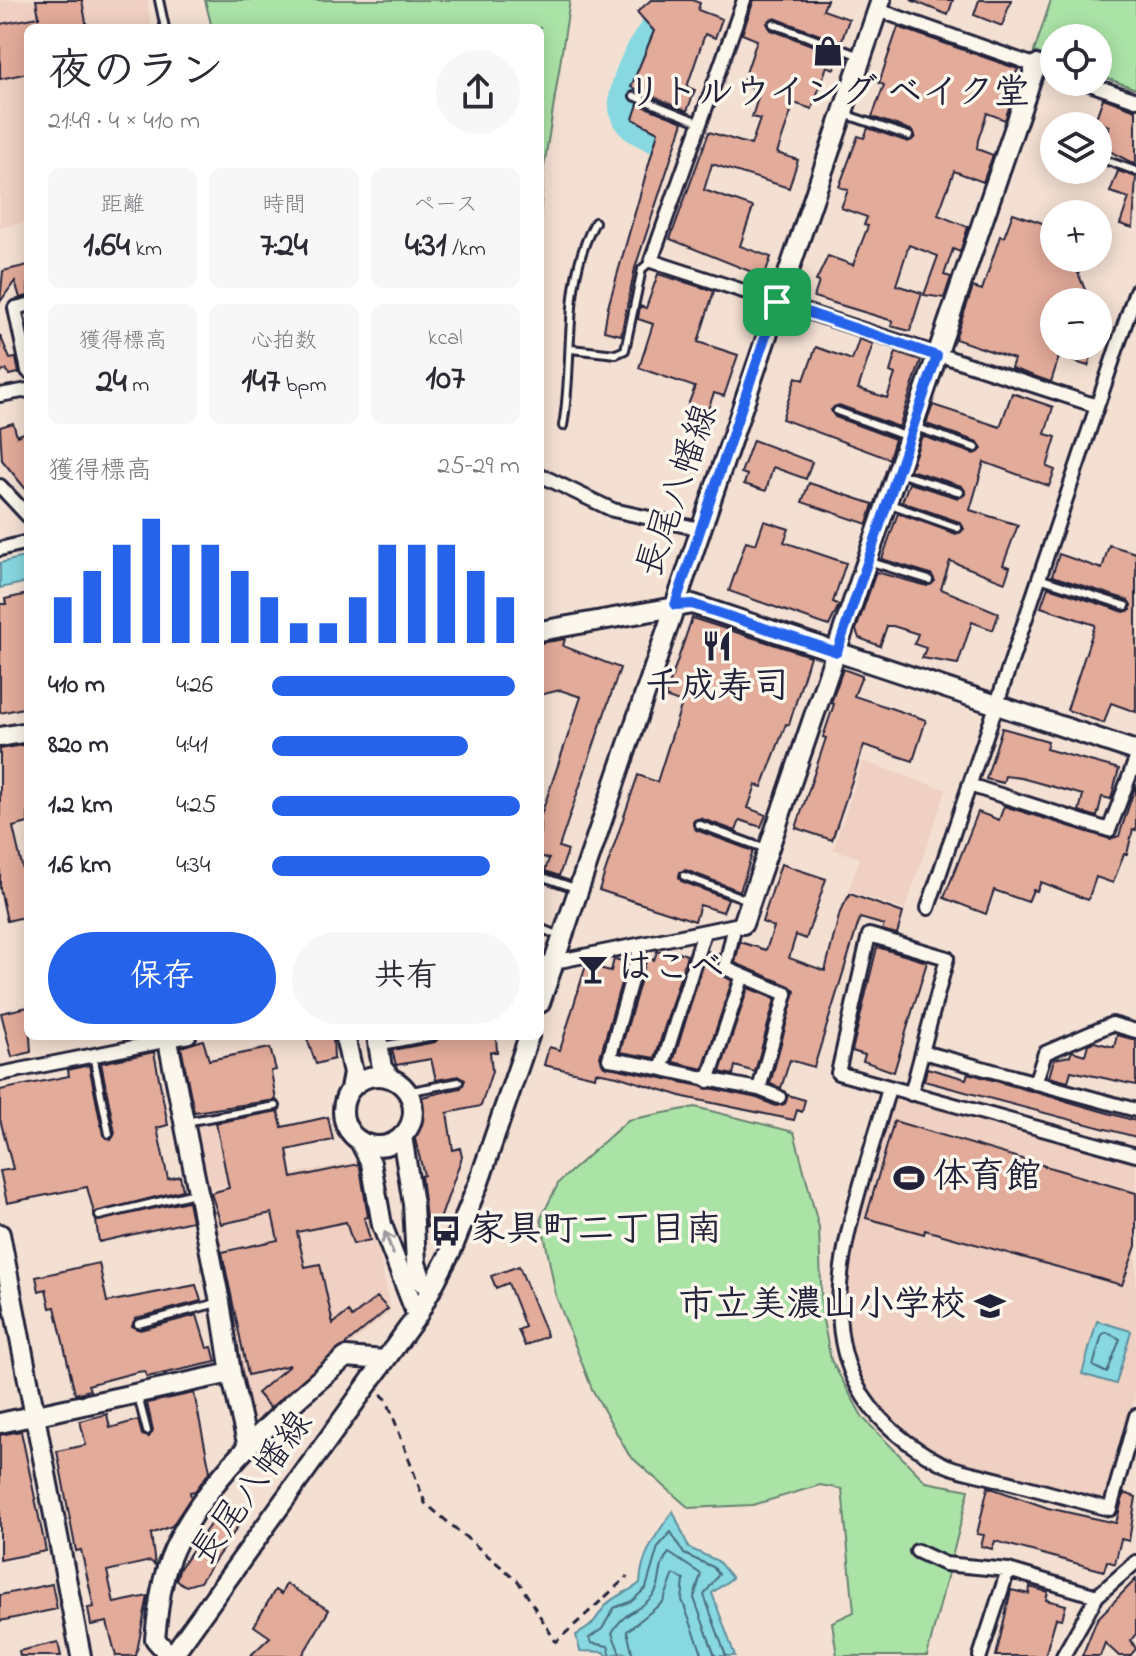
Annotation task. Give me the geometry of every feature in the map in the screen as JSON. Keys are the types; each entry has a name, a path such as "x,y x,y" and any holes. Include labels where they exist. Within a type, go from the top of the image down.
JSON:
{"street":[{"path":"744,0 651,261 1097,406"},
{"path":"879,5 1040,67"},
{"name":"長尾八幡線","path":"547,964 562,937 579,890 879,5"},
{"path":"759,1089 786,994 742,978 725,968 837,652 1036,65"},
{"path":"1112,92 1136,100"},
{"path":"928,908 1136,291"},
{"path":"24,306 15,308 24,352"},
{"path":"0,395 24,391"},
{"path":"544,477 613,510 700,529"},
{"path":"0,486 24,512"},
{"path":"0,549 24,543"},
{"path":"544,630 692,604 1136,751"},
{"path":"0,737 24,733"},
{"path":"969,785 1109,830 1136,759"},
{"path":"547,964 739,924"},
{"path":"662,1067 704,932"},
{"path":"911,1094 947,958 869,935 838,1073 889,1088 911,1094 1136,1155"},
{"path":"641,945 609,1059 662,1067 708,1081 759,1089 779,1097"},
{"path":"708,1081 742,978"},
{"path":"1035,1083 1045,1053 1112,1024 1136,1031"},
{"path":"0,1074 158,1040"},
{"path":"167,1040 248,1447"},
{"path":"346,1040 353,1073 345,1099 345,1122 371,1163 382,1225 417,1316"},
{"name":"長尾八幡線","path":"385,1360 346,1357 270,1421 201,1507 174,1548 166,1571 155,1639 171,1656 417,1316 479,1182 528,1040"},
{"path":"378,1041 382,1068 399,1085 412,1116 402,1136 413,1204 416,1263 422,1281 431,1290"},
{"path":"923,1052 1136,1110"},
{"path":"350,1089 370,1076 399,1085"},
{"path":"889,1088 838,1277 837,1324 854,1381 876,1412 901,1438 942,1464 1110,1509 1136,1416"},
{"path":"359,1140 382,1145 402,1136"},
{"path":"0,1234 81,1656"},
{"path":"0,1423 231,1373"},
{"path":"917,1551 945,1564 1008,1570 1097,1596"},
{"path":"1063,1656 1097,1596 1136,1562"},
{"path":"980,1656 1008,1570"}],"lane":[{"path":"159,0 164,24"},
{"path":"773,24 861,56"},
{"path":"634,96 701,123"},
{"path":"842,113 909,136"},
{"path":"1112,162 1136,171"},
{"path":"563,426 573,289 582,249 595,222"},
{"path":"571,349 616,354 625,350 642,269 651,261"},
{"path":"837,411 976,448"},
{"path":"897,473 960,492"},
{"path":"887,503 958,528"},
{"path":"867,561 929,580"},
{"path":"1039,578 1126,606"},
{"path":"698,824 768,850"},
{"path":"684,876 751,901"},
{"path":"544,877 579,890"},
{"path":"544,930 562,937"},
{"path":"93,1055 109,1134"},
{"path":"399,1085 459,1082"},
{"path":"184,1122 276,1106"},
{"path":"99,1216 198,1192"},
{"path":"138,1324 220,1302"},
{"path":"137,1393 147,1431"}],"path":[{"path":"369,1382 387,1400 425,1503 518,1581 556,1642 628,1576"}],"shaded area":[{"path":"0,0 147,0 151,24 24,24 24,223 0,227"},
{"path":"863,761 946,790 905,910 848,891 860,858 833,849"},
{"name":"市立美濃山小学校","path":"894,1096 1136,1163 1136,1392 1106,1504 945,1458 898,1429 864,1385 845,1331 844,1281"},
{"path":"280,1109 293,1172 204,1190 192,1127"},
{"path":"360,1161 391,1311 258,1422 249,1421 204,1191"}],"green space":[{"path":"205,0 570,0 544,167 544,24 211,24"},
{"path":"1051,0 1136,0 1136,89 1112,80 1112,24 1043,24"},
{"path":"1040,34 1040,54 1034,52"},
{"path":"695,1107 794,1132 819,1228 822,1315 831,1360 863,1418 926,1482 969,1490 927,1656 837,1656 832,1622 854,1612 842,1489 820,1485 753,1505 689,1508 629,1455 592,1389 556,1296 541,1218 559,1182 628,1120"}],"water":[{"path":"24,557 24,583 0,588 0,563"},
{"path":"1097,1321 1131,1331 1116,1384 1082,1374"},
{"path":"673,1511 689,1548 718,1561 732,1578 712,1593 735,1656 630,1656 623,1652 608,1656 604,1652 580,1651 576,1635 591,1625 610,1601 640,1583 647,1554"}],"building":[{"path":"36,0 82,0 86,24 24,24 24,74 0,79 0,24 39,17"},
{"path":"651,0 692,0 700,3 698,10 722,19 715,38 705,34 687,87 695,90 687,111 631,87 654,31 637,12"},
{"path":"754,0 827,0 823,10 849,19 841,43 775,18 767,23 771,30 839,55 834,69 827,66 812,109 794,103 777,153 798,160 789,188 712,164 704,190 753,207 740,246 771,257 764,277 670,239 709,132 751,145 760,119 752,117 760,91 742,85 757,40 742,34"},
{"path":"911,0 953,0 948,15"},
{"path":"979,0 1011,0 1002,26 974,15"},
{"path":"898,27 1018,69 1013,81 1017,83 1005,120 987,113 978,140 977,149 993,155 983,182 954,171 938,215 968,227 960,252 953,249 944,275 951,277 944,298 924,295 938,256 909,245 896,285 922,293 910,331 891,326 893,321 814,297 819,282 816,281 828,256 853,265 868,226 864,225 867,217 841,208 848,190 839,187 858,136 864,138 868,128 908,142 915,137 911,130 872,117 884,85 879,83"},
{"path":"1103,98 1136,110 1136,165 1112,152 1112,112 1098,112"},
{"path":"638,104 683,122 635,268 621,335 604,331 608,307 658,132 633,119"},
{"path":"1118,171 1136,177 1133,228 1120,224 1129,198 1110,192"},
{"path":"1013,213 1040,222 1040,272 1078,272 1084,288 1040,288 1040,360 1058,360 1051,382 1011,368 1014,359 955,339 973,287 982,290 1000,236 1004,237"},
{"path":"24,266 24,297 20,298 15,281 0,302 3,271"},
{"path":"658,274 714,291 698,342 738,355 724,396 714,393 707,412 688,405 695,387 639,368 653,324 638,319 640,306 646,308"},
{"path":"0,335 10,359 16,358 19,373 9,375 7,370 0,372"},
{"path":"859,339 873,344 858,389 887,398 895,374 890,372 896,352 921,360 899,427 839,405 831,410 835,417 895,439 889,459 782,419 796,377 804,380 816,347 852,360"},
{"path":"1069,360 1090,360 1088,366"},
{"path":"1012,393 1053,407 1045,434 1056,437 1047,467 1055,470 1049,486 984,462 970,510 1018,525 1003,565 1010,567 1005,582 950,561 941,589 999,613 993,630 972,622 958,664 922,658 926,648 914,644 918,634 893,626 887,626 880,646 859,638 856,630 876,572 927,586 935,581 931,574 882,559 898,513 956,534 964,529 960,522 902,502 909,483 958,498 965,494 962,486 910,470 922,436 974,454 982,449 978,442 926,424 933,405 1000,427"},
{"path":"13,423 17,436 24,433 24,487 2,460 0,427"},
{"path":"753,440 812,462 806,479 773,467 766,491 744,484 747,475 741,473"},
{"path":"809,483 873,504 867,524 802,502"},
{"path":"764,521 789,529 784,542 846,563 833,602 839,605 829,626 729,591 746,541 756,544"},
{"path":"1109,545 1136,553 1136,712 1111,703 1104,723 1067,710 1095,625 1041,607 1048,587 1124,612 1131,610 1128,600 1052,576 1059,554 1102,569"},
{"path":"24,595 24,708 0,713 0,604 6,604 5,599"},
{"path":"692,618 810,656 789,725 786,724 762,787 756,785 748,808 766,815 761,827 740,820 736,831 700,818 693,821 696,830 753,851 740,891 686,870 680,872 681,881 728,899 723,912 700,905 695,921 599,890 638,775 657,782 682,703 665,697"},
{"path":"565,639 563,646 620,668 559,847 568,850 559,876 545,871 549,859 544,857 544,806 581,697 560,690 544,694 544,642"},
{"path":"843,669 862,676 854,696 926,720 913,761 864,745 832,840 796,828 826,738 823,737 834,704 831,703"},
{"path":"1002,728 1048,741 1046,749 1119,769 1111,799 1102,797 1097,817 1079,811 1083,795 1021,778 1005,776 1003,783 986,779"},
{"path":"24,745 24,824 13,827 24,875 24,917 7,921 0,889 0,749"},
{"path":"1136,784 1136,830 1133,829 1127,854 1124,854 1113,883 1096,877 1088,900 1041,882 1028,902 994,890 986,914 944,898 978,812 999,820 1004,806 1110,839 1119,836"},
{"path":"781,864 826,879 806,939 796,935 789,958 825,971 840,912 850,894 903,913 897,934 882,930 884,925 860,918 814,1067 790,1060 781,1088 770,1084 795,991 790,986 735,963 740,942 766,950 774,927 762,922"},
{"path":"877,947 927,962 894,1072 863,1061 865,1055 852,1051"},
{"path":"672,950 687,955 655,1058 620,1052 647,958 654,960 657,951 670,955"},
{"path":"707,951 719,954 716,971 732,981 703,1069 673,1062"},
{"path":"614,959 627,962 600,1057 604,1066 757,1098 776,1106 785,1104 788,1095 805,1100 802,1112 797,1110 794,1120 684,1097 617,1076 596,1072 595,1077 544,1065 549,1047 560,1050 586,965 611,971"},
{"path":"748,988 775,999 755,1072 735,1066 733,1075 720,1072"},
{"path":"24,1008 24,1040 30,1040 31,1052 12,1057 1,1013"},
{"path":"1117,1035 1136,1040 1136,1085 1071,1071 1068,1082 1049,1077 1054,1059 1070,1056 1072,1051 1085,1055 1088,1044 1094,1042 1114,1047"},
{"path":"203,1040 209,1060 270,1048 276,1070 271,1071 276,1100 194,1112 181,1047"},
{"path":"307,1040 333,1040 334,1059 316,1064"},
{"path":"496,1040 497,1052 490,1052 492,1071 481,1106 447,1113 453,1150 460,1148 462,1157 438,1225 427,1227 421,1176 424,1175 413,1131 416,1122 422,1121 418,1098 461,1088 465,1080 459,1076 436,1080 431,1059 396,1065 392,1050 435,1042"},
{"path":"154,1052 168,1125 157,1128 168,1179 180,1176 183,1190 94,1213 87,1187 7,1203 0,1171 13,1169 0,1119 0,1090 69,1076 68,1070 89,1065 103,1135 111,1140 115,1133 101,1063"},
{"path":"927,1068 966,1079 968,1073 1136,1121 1136,1137 924,1081"},
{"path":"278,1111 282,1127 328,1117 333,1140 287,1150 292,1178 358,1164 360,1167 368,1217 364,1218 370,1240 353,1244 346,1222 297,1232 305,1267 320,1264 333,1324 348,1312 352,1317 377,1297 388,1309 270,1408 257,1393 290,1365 248,1375 222,1252 278,1240 272,1213 221,1224 211,1193 229,1188 216,1123"},
{"path":"894,1121 1136,1193 1136,1246 1122,1285 925,1230 924,1234 866,1218"},
{"path":"188,1201 192,1221 99,1242 96,1221"},
{"path":"99,1263 107,1302 196,1285 201,1301 136,1318 132,1326 140,1330 197,1315 207,1348 212,1347 216,1362 147,1377 145,1371 137,1372 88,1385 90,1390 75,1394 55,1307 50,1308 46,1289 39,1291 36,1277"},
{"path":"519,1266 547,1336 525,1346 518,1330 525,1327 508,1283 496,1288 491,1276"},
{"path":"194,1393 210,1471 195,1491 190,1492 191,1497 172,1526 151,1534 155,1565 150,1561 107,1571 114,1603 148,1596 136,1656 116,1656 107,1622 91,1625 88,1608 94,1607 81,1550 76,1551 57,1451 86,1445 80,1421 107,1414 110,1428 138,1420 142,1435 149,1437 153,1430 147,1403"},
{"path":"21,1431 46,1551 0,1560 0,1435"},
{"path":"988,1487 1048,1508 1116,1523 1124,1493 1136,1497 1129,1541 1121,1539 1115,1564 1107,1561 1104,1571 995,1541 992,1549 981,1546 984,1535 977,1534"},
{"path":"211,1523 239,1525 200,1582 186,1586 176,1580 180,1568"},
{"path":"1136,1579 1136,1634 1131,1640 1136,1649 1130,1656 1119,1656 1105,1643 1100,1656 1082,1656 1097,1619"},
{"path":"52,1584 57,1609 0,1621 0,1595"},
{"path":"286,1584 329,1610 302,1656 250,1656 270,1637 254,1626 275,1590 281,1594"},
{"path":"1030,1587 1048,1592 1046,1600 1066,1605 1062,1619 1056,1618 1045,1656 996,1656 1011,1590 1029,1594"},
{"path":"58,1642 61,1656 20,1656 19,1651"}],"waterway":[{"path":"653,138 631,125 624,113 623,97 646,41 679,0"}],"place":[{"name":"リトルウイング ベイク堂","path":"828,51"},
{"name":"千成寿司","path":"717,646"},
{"name":"はこべ","path":"593,969"},
{"name":"体育館","path":"909,1178"},
{"name":"家具町二丁目南","path":"446,1231"},
{"name":"市立美濃山小学校","path":"990,1306"}],"route":[{"path":"777,302 937,356 837,652 692,604 675,605 777,302"}]}
